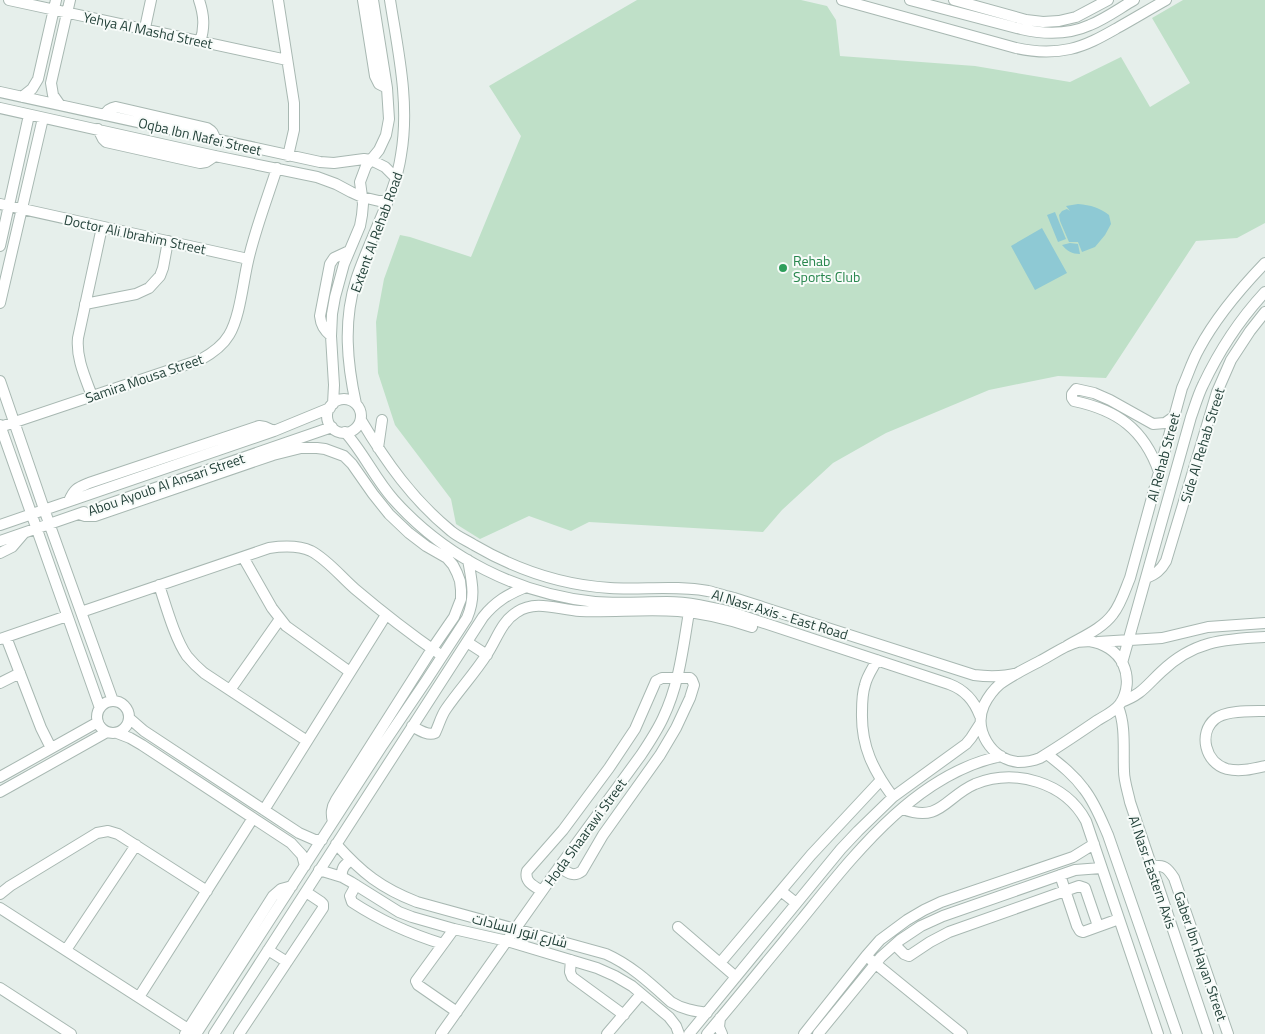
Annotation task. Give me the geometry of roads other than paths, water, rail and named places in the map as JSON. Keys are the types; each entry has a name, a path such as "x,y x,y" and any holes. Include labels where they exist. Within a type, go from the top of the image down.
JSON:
{"street":[{"name":"Yehya Al Mashd Street","path":"9,0 55,5 67,13 145,28 200,42 287,60"},
{"path":"60,105 53,95 51,83 70,0"},
{"path":"145,28 150,0"},
{"path":"199,0 204,20 200,42"},
{"path":"278,0 295,116 288,156"},
{"path":"362,0 375,76 379,84 387,88"},
{"name":"Extent Al Rehab Road","path":"331,406 334,394 331,336 334,297 338,280 360,226 362,197 360,182 363,172 379,150 386,135 389,119 387,88 373,0"},
{"name":"Extent Al Rehab Road","path":"356,404 348,363 349,311 356,281 396,178 403,141 405,105 390,0"},
{"path":"842,0 1016,48 1044,52 1084,45 1166,0"},
{"path":"910,0 1032,32 1056,33 1090,26 1134,0"},
{"path":"954,0 1026,20 1042,22 1059,22 1076,17 1108,0"},
{"path":"22,96 32,89 38,79 55,5"},
{"path":"1090,26 1097,39"},
{"name":"Oqba Ibn Nafei Street","path":"0,92 320,162 334,163 364,159 371,160"},
{"name":"Oqba Ibn Nafei Street","path":"0,108 317,177 362,197 388,201"},
{"path":"0,246 4,205 29,115"},
{"path":"0,303 43,118"},
{"path":"371,160 385,167 396,178"},
{"path":"317,177 320,162"},
{"name":"Samira Mousa Street","path":"0,426 200,360 221,346 229,336 234,325 248,259 277,168"},
{"name":"Doctor Ali Ibrahim Street","path":"4,205 248,259"},
{"path":"92,396 80,363 77,346 102,227"},
{"path":"85,304 136,294 149,288 160,276 168,241"},
{"name":"Al Rehab Street","path":"689,1034 796,903 858,831 893,797 914,780 956,752 971,738 988,698 1001,683 1091,632 1113,614 1124,594 1135,560 1182,388 1191,365 1209,331 1265,263"},
{"name":"Al Rehab Street","path":"1122,663 1191,417 1202,386 1238,324 1265,292"},
{"name":"Side Al Rehab Street","path":"1146,578 1154,575 1166,561 1217,392 1231,360 1265,312"},
{"path":"0,380 113,702"},
{"path":"1159,472 1144,441 1128,425 1105,410 1074,401 1072,394 1076,389 1094,393 1153,424 1165,423 1175,416"},
{"path":"342,399 356,404 360,409 361,420 355,429 345,432 332,427 328,418 331,406 342,399"},
{"name":"Abou Ayoub Al Ansari Street","path":"0,525 274,431 331,406"},
{"name":"Al Nasr Axis - East Road","path":"361,420 402,482 417,499 453,533 494,557 512,565 548,577 586,585 609,588 670,588 708,592 734,598 974,675 996,677 1018,673"},
{"path":"378,448 382,420"},
{"path":"0,426 100,708"},
{"name":"Abou Ayoub Al Ansari Street","path":"0,541 272,452 332,427"},
{"name":"Al Nasr Axis - East Road","path":"345,432 380,482 407,513 442,543 480,568 526,587 604,607 668,602 713,607 958,687 966,692 977,707 985,739 989,746 1001,756"},
{"path":"272,452 316,448 325,449 344,456 389,514 420,542 447,558 453,565 460,581 461,599 454,617 336,800 331,814 333,822"},
{"path":"0,553 12,547 24,533"},
{"path":"81,612 269,548 285,546 301,548 323,560 386,614 442,656"},
{"path":"243,557 280,619 294,632 350,672"},
{"path":"0,908 190,1032 273,896 281,889 292,886 467,618 471,608 473,592 468,560"},
{"path":"1135,560 1150,564"},
{"path":"159,586 180,644 194,664 204,673 307,741"},
{"path":"214,1034 478,625 491,607 502,598 526,587"},
{"path":"412,726 428,734 435,733 443,714 487,654 508,618 519,610 531,606 547,606 580,611 604,607 690,612 724,618 835,653 855,653"},
{"name":"Hoda Shaarawi Street","path":"441,1034 653,737 663,718 677,678 690,612"},
{"path":"264,810 386,614"},
{"path":"51,748 41,728 20,673 3,638 67,616"},
{"path":"467,618 475,620 478,625"},
{"path":"230,690 280,619"},
{"path":"1067,646 1089,641 1149,640 1208,627 1265,622"},
{"path":"707,1034 870,838 915,798 946,777 979,762 1001,756 1017,762 1025,762 1033,761 1047,754 1142,692 1166,667 1191,650 1218,641 1265,637"},
{"path":"467,642 487,654"},
{"path":"1098,642 1111,649 1117,655 1126,672 1127,683 1120,705"},
{"path":"892,665 897,651"},
{"path":"876,660 865,682 862,697 862,723 865,743 871,762 893,797"},
{"path":"0,684 20,673"},
{"path":"542,891 528,880 527,871 563,830 610,768 635,729 654,683 662,678 688,678 692,680 694,685 690,698 669,742 603,835 582,871 572,875 559,867"},
{"path":"426,681 438,686"},
{"path":"305,866 302,855 291,843 136,741 100,726 98,712 100,708 103,705 118,702 126,708 129,718 149,735 307,837 322,840"},
{"name":"Al Nasr Eastern Axis","path":"1120,705 1124,774 1130,802 1208,1034"},
{"path":"1265,711 1231,713 1216,718 1209,727 1205,738 1207,750 1213,761 1220,766 1234,770 1249,770 1265,766"},
{"path":"0,792 112,732 125,727 129,718"},
{"path":"0,777 98,722"},
{"path":"956,752 966,767"},
{"path":"1047,754 1067,770 1084,789 1098,810 1177,1034"},
{"path":"628,772 642,782"},
{"path":"903,809 918,814 928,813 938,809 962,791 984,781 1001,778 1028,779 1054,788 1073,802 1086,821 1158,1034"},
{"path":"720,963 781,891 881,780"},
{"path":"581,806 596,816"},
{"path":"139,997 253,818"},
{"path":"0,894 18,881 102,832 113,832 206,891"},
{"name":"شارع انور السادات","path":"336,844 351,861 376,881 406,898 597,951 621,962 639,974 676,1005 688,1010 707,1013"},
{"path":"804,1034 880,940 907,920 941,902 1073,857 1094,844"},
{"path":"66,950 136,846"},
{"path":"342,877 343,867 351,861"},
{"name":"Gaber Ibn Hayan Street","path":"1151,866 1160,865 1169,870 1174,878 1228,1034"},
{"path":"818,1034 876,964 900,940 921,926 1060,875 1080,869 1101,868"},
{"name":"شارع انور السادات","path":"319,870 342,877 399,912 431,923 507,941 598,968 632,986 669,1017 679,1034"},
{"path":"1060,875 1078,929 1083,932 1119,919"},
{"path":"356,885 350,896 352,902 386,923 443,944"},
{"path":"895,945 904,954 909,956 950,932 1079,886 1085,888 1098,926"},
{"path":"781,891 796,903"},
{"path":"239,1034 322,908 323,904 321,902 306,892"},
{"path":"986,901 992,917"},
{"path":"678,928 736,977"},
{"path":"454,929 416,983 457,1012"},
{"path":"268,950 287,962"},
{"path":"866,956 962,1034"},
{"path":"571,960 570,972 572,977 624,1015"},
{"path":"615,976 621,962"},
{"path":"1145,995 1154,969"},
{"path":"0,988 71,1034"},
{"path":"607,1034 641,994"},
{"path":"720,1018 719,1027 722,1034"}],"water":[{"path":"1078,204 1102,210 1109,215 1111,224 1095,247 1082,252 1078,242 1069,242 1059,215 1067,209 1070,211 1066,206"},
{"path":"1055,212 1066,239 1058,242 1047,215"},
{"path":"1042,228 1067,273 1035,290 1011,246"},
{"path":"1078,244 1080,254 1070,252 1062,245"}],"place":[{"name":"Rehab Sports Club","path":"783,268"}]}
